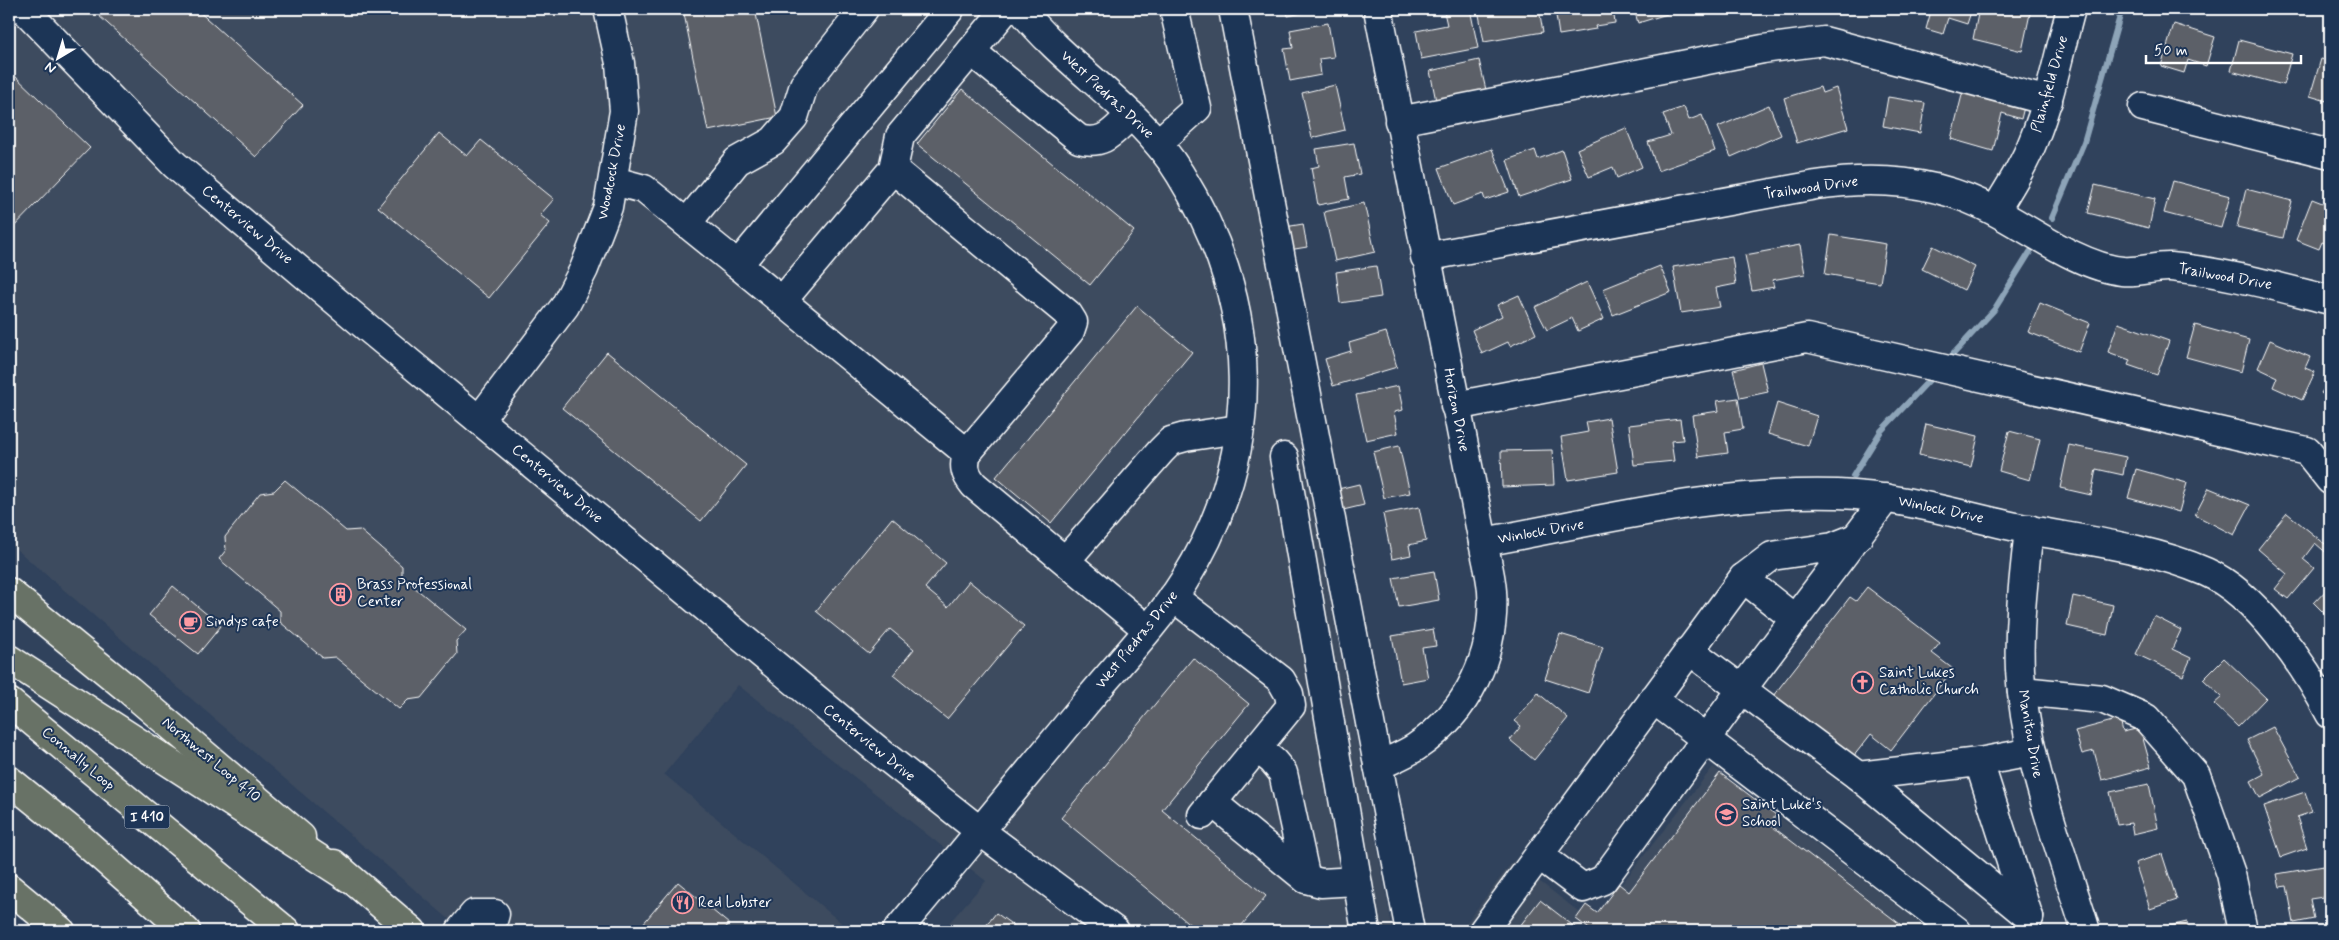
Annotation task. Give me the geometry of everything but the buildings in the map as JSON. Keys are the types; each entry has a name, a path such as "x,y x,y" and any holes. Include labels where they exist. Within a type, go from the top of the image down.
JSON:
{"main road":[{"name":"Northwest Loop 410","path":"9,592 129,690 412,931"},
{"path":"9,659 352,880"},
{"name":"Connally Loop","path":"9,702 286,931"},
{"path":"9,780 78,836 186,931"},
{"path":"9,888 61,931"}],"street":[{"name":"Centerview Drive","path":"24,9 175,164 699,604 980,831 1115,931"},
{"name":"Woodcock Drive","path":"479,420 565,306 599,234 614,181 624,111 620,63 608,9"},
{"path":"686,223 737,161 773,141 794,117 804,85 864,9"},
{"path":"738,264 950,9"},
{"path":"782,301 893,169 900,136 1006,9"},
{"name":"West Piedras Drive","path":"897,931 1173,598 1204,546 1220,509 1231,474 1239,429 1243,392 1239,320 1230,280 1216,241 1199,204 1178,170 1158,143 1131,115 1053,44 1022,9"},
{"path":"1158,143 1197,108 1174,9"},
{"path":"1232,9 1410,931"},
{"name":"Horizon Drive","path":"1378,9 1425,257 1492,590 1492,620 1486,654 1473,686 1454,714 1442,727 1415,748 1378,766"},
{"name":"Plainfield Drive","path":"1994,211 2034,141 2048,101 2071,9"},
{"path":"1399,121 1763,49 1824,41 2048,101"},
{"path":"971,51 1079,139 1092,143 1103,140 1131,115"},
{"path":"2143,107 2330,154"},
{"path":"893,169 1068,314 1073,322 1070,331 966,453 964,462 966,475 974,485 1147,629"},
{"path":"614,181 644,189 738,264 966,453"},
{"name":"Trailwood Drive","path":"1425,257 1845,181 1903,182 1960,196 1994,211 2069,253 2122,271 2168,267 2192,270 2245,279 2330,300"},
{"path":"1456,406 1807,338 2308,451 2330,480"},
{"path":"1066,560 1171,441 1239,429"},
{"path":"1284,456 1357,881 1358,929"},
{"name":"Winlock Drive","path":"1483,542 1685,505 1758,494 1839,494 1886,498 2029,530 2151,553 2208,573 2252,605 2297,658 2330,714"},
{"path":"1539,855 1584,888 1603,880 1742,689 1886,498"},
{"name":"Manitou Drive","path":"2029,530 2019,612 2022,691 2040,787 2086,931"},
{"path":"1483,931 1744,578 1772,556 1833,547 1858,537"},
{"path":"1744,578 1795,619"},
{"path":"1173,598 1281,680 1290,694 1291,706 1207,809 1306,879 1321,883 1357,881"},
{"path":"1690,650 1858,776 2031,924"},
{"path":"2022,691 2102,699 2146,718 2196,775 2231,874 2243,931"},
{"path":"1290,694 1324,693"},
{"path":"1654,699 1956,931"},
{"path":"1257,748 1273,761 1282,773 1306,879"},
{"path":"1858,776 1979,762 2032,752"},
{"path":"1979,762 2031,924"},
{"path":"460,931 474,914 495,914 490,931"}],"shaded area":[{"path":"9,9 1218,9 1393,931 942,931 986,881 738,685 664,774 851,931 463,931 9,543"},
{"name":"Saint Luke's School","path":"1713,767 1931,931 1460,931 1513,861 1592,922"}],"waterway":[{"path":"2052,218 2084,142 2122,9"},
{"path":"1945,363 1994,310 2030,252"},
{"path":"1853,476 1881,431 1935,374"}],"place":[{"name":"Brass Professional Center","path":"341,594"},
{"name":"Sindys cafe","path":"190,622"},
{"name":"Saint Lukes Catholic Church","path":"1863,682"},
{"name":"Saint Luke's School","path":"1726,814"},
{"name":"Red Lobster","path":"682,903"}]}
